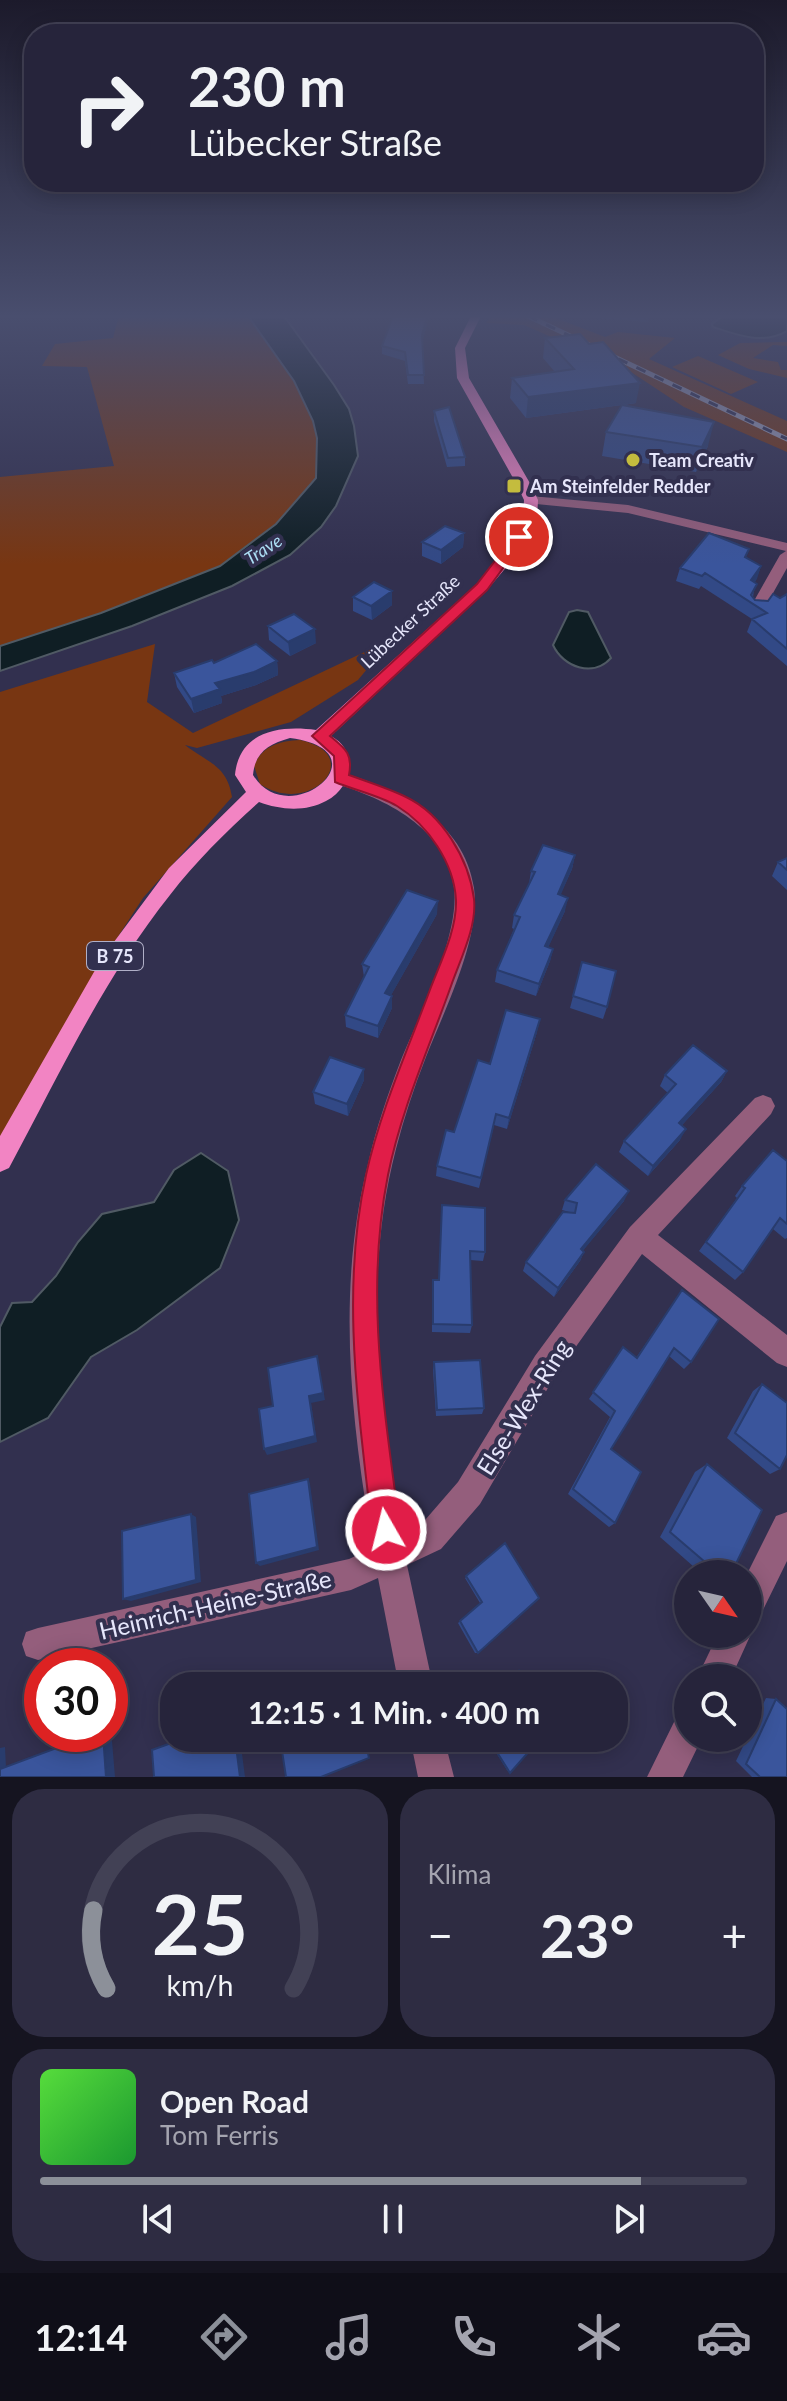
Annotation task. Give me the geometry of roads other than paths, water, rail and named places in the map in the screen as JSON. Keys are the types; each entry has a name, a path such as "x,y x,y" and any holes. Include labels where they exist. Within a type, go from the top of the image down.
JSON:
{"main road":[{"path":"476,399 508,453 531,500"},
{"name":"Lübecker Straße","path":"320,736 482,587 509,555 530,520 531,500"},
{"path":"290,732 320,736 341,753 344,761 340,778 326,793 304,801 282,802 257,793 244,775 246,758 270,737 290,732"},
{"name":"B 75","path":"0,1160 115,956 152,902 195,853 257,793"}],"street":[{"path":"531,500 598,505 787,547"},
{"path":"758,608 787,555"},
{"path":"340,778 387,795 422,815 455,861 465,900 458,939 389,1127 368,1229 363,1291 366,1373 389,1558 413,1672"},
{"name":"Else-Wex-Ring","path":"389,1558 430,1538 469,1493 545,1366 639,1236 763,1106"},
{"path":"639,1236 787,1353"},
{"path":"762,1578 787,1527"},
{"name":"Heinrich-Heine-Straße","path":"38,1644 351,1574 389,1558"},
{"path":"430,1752 436,1777"},
{"path":"665,1777 677,1752"}],"water":[{"name":"Trave","path":"303,399 343,399 354,426 358,456 336,506 321,527 290,555 232,586 132,626 0,671 0,646 101,613 220,566 276,524 316,478 317,438"},
{"path":"569,612 588,612 611,658 596,668 571,664 553,645"},
{"path":"201,1153 228,1171 239,1220 220,1268 137,1330 91,1357 48,1418 0,1442 0,1327 12,1303 32,1302 56,1276 78,1242 102,1214 154,1202 174,1170"}],"railway":[{"path":"703,399 787,439"}],"place":[{"name":"Team Creativ","path":"633,460"},
{"name":"Am Steinfelder Redder","path":"514,486"}]}
